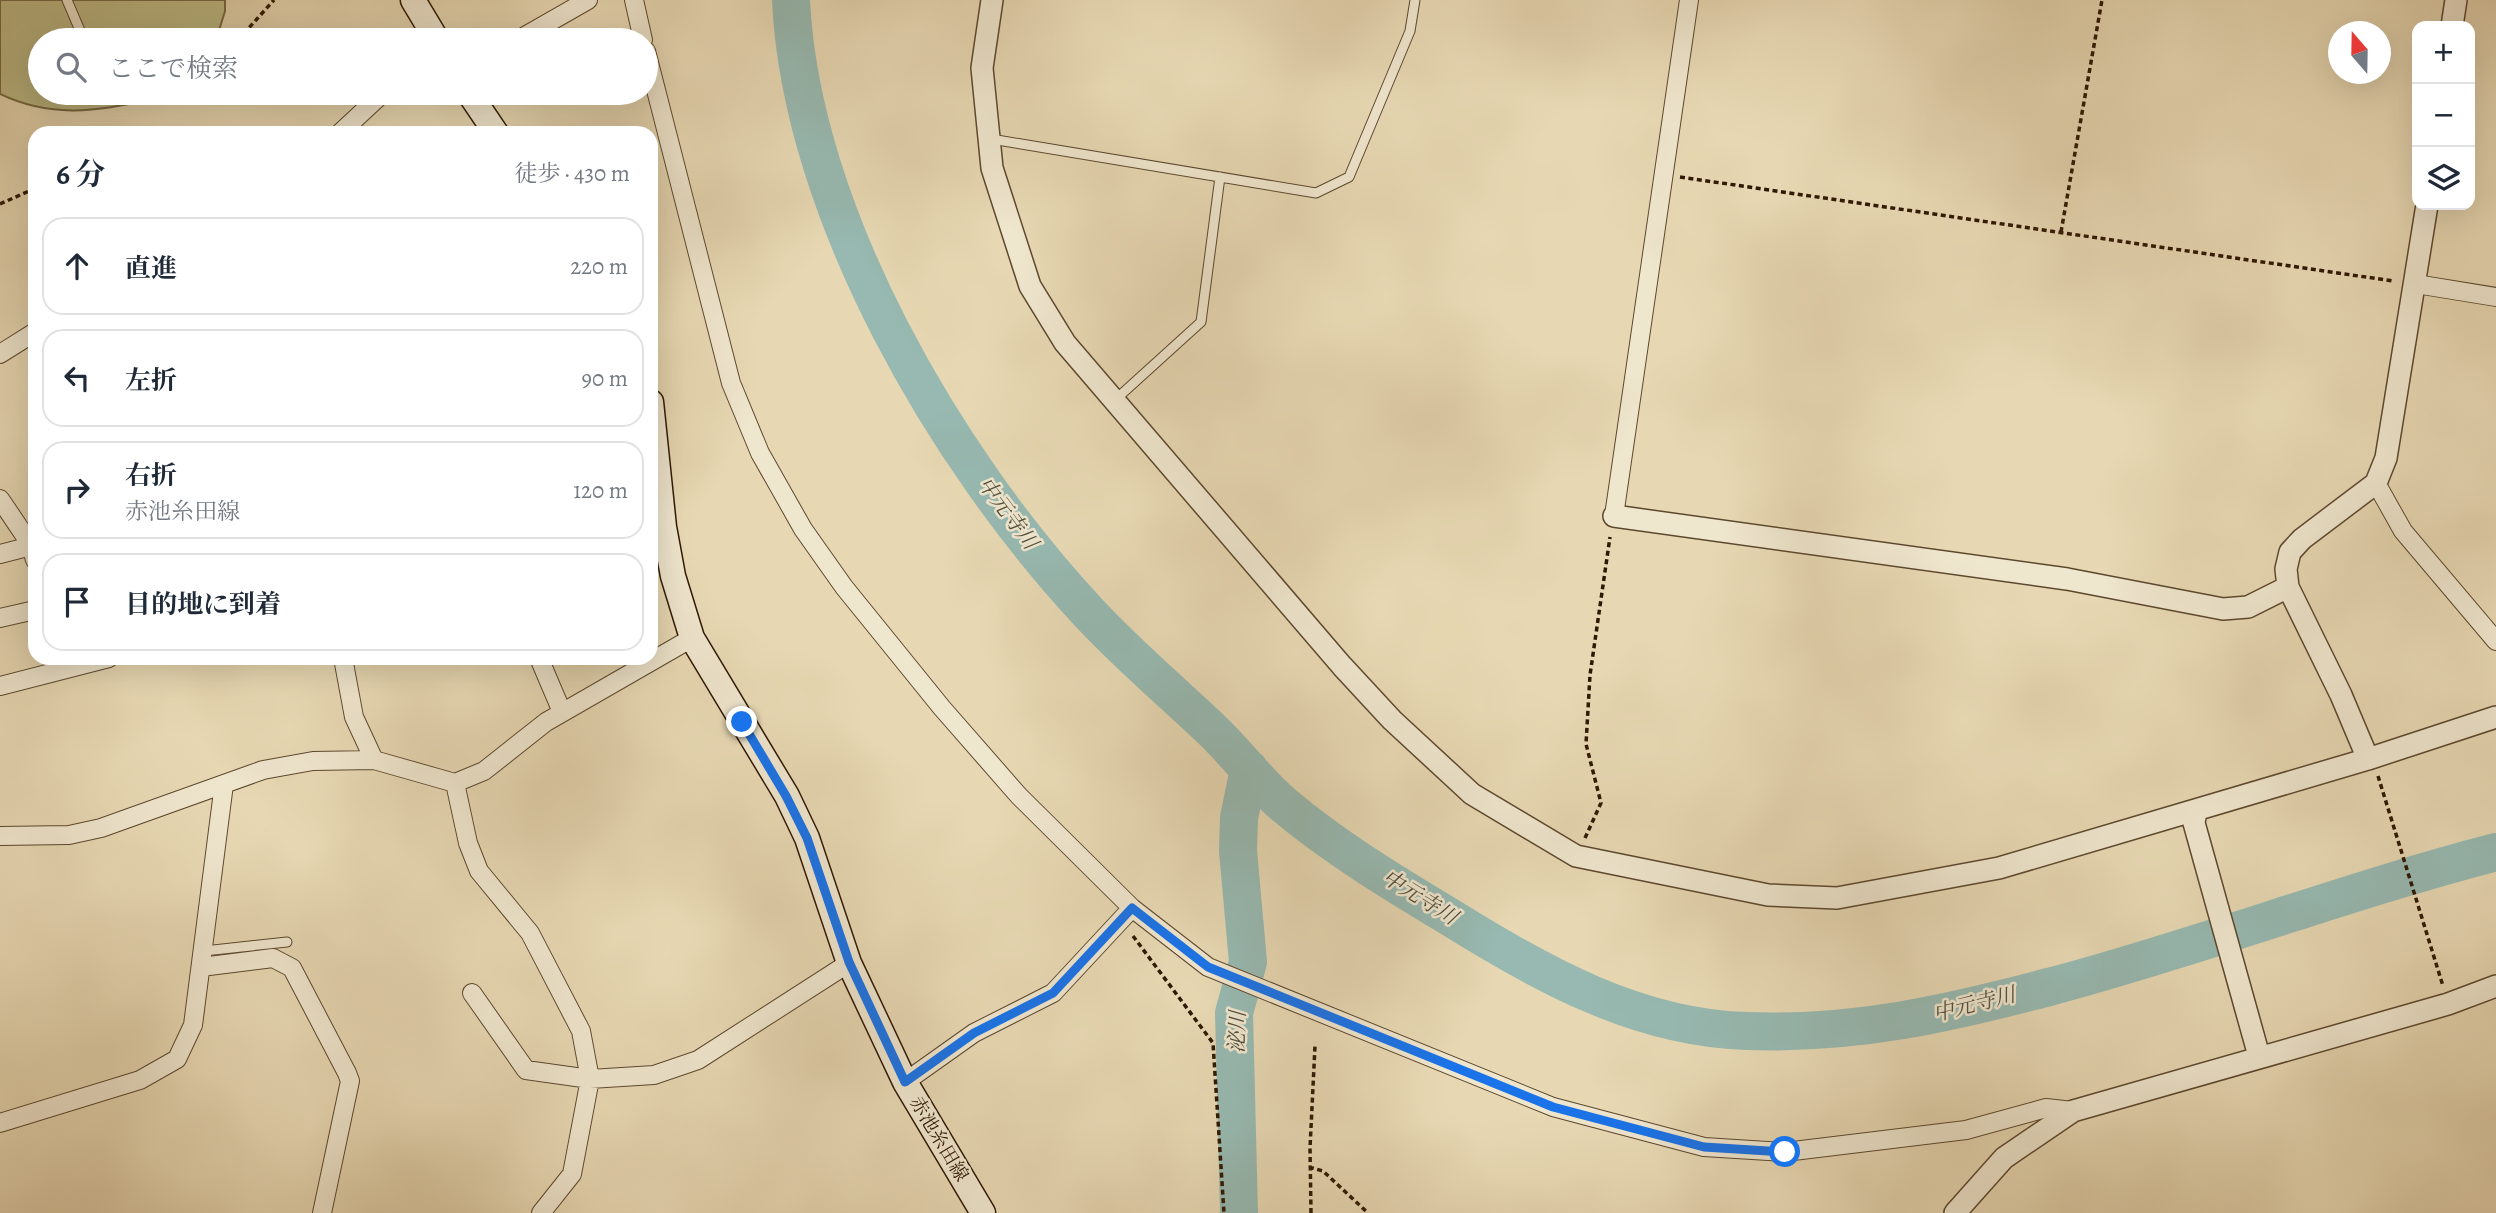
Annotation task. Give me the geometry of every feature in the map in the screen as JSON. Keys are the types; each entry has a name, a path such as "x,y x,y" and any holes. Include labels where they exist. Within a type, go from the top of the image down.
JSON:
{"main road":[{"path":"413,0 430,28"},
{"path":"477,105 491,126"},
{"name":"赤池糸田線","path":"658,468 664,527 673,576 692,638 786,796 807,838 849,962 905,1082 984,1213"}],"street":[{"path":"539,28 588,0"},
{"path":"634,0 640,28"},
{"path":"992,0 982,68 992,168 1030,286 1065,343 1342,666 1392,720 1472,794 1576,856 1768,895 1837,898 1999,868 2195,817 2372,766 2496,717"},
{"path":"1689,0 1661,174 1614,516 2067,579 2223,609 2248,607 2288,587"},
{"path":"2453,21 2456,0"},
{"path":"658,98 731,383 760,453 803,529 844,587 942,709 1127,914 1208,967 1322,1016 1553,1107 1704,1147 1785,1152 1966,1130 2046,1108 2073,1111"},
{"path":"348,126 370,105"},
{"path":"2372,766 2288,587 2286,569 2290,552 2302,539 2376,483 2386,458 2426,210"},
{"path":"2416,285 2496,297"},
{"path":"0,354 28,336"},
{"path":"2376,483 2403,531 2496,641"},
{"path":"0,499 28,541"},
{"path":"0,554 28,551"},
{"path":"0,618 28,612"},
{"path":"658,657 692,638"},
{"path":"0,685 56,665"},
{"path":"344,665 354,717 373,760"},
{"path":"543,665 562,712"},
{"path":"0,836 69,835 101,828 263,770 313,761 373,760 455,783 484,771 562,712 645,665"},
{"path":"455,783 468,843 479,871 530,933 581,1031 590,1079 572,1174 541,1213"},
{"path":"0,1123 140,1080 177,1059 193,1026 224,784"},
{"path":"2195,817 2256,1049"},
{"path":"905,1082 974,1033 1053,993 1127,914"},
{"path":"202,959 273,958 292,968 347,1073 350,1081 322,1213"},
{"path":"472,993 526,1070 590,1079 654,1075 698,1060 849,962"},
{"path":"1955,1213 2004,1158 2073,1111 2256,1049 2448,1004 2496,986"}],"lane":[{"path":"67,0 79,28"},
{"path":"989,138 1316,193 1349,177 1410,31 1415,0"},
{"path":"1115,400 1201,322 1220,177"},
{"path":"202,959 287,942"}],"path":[{"path":"250,28 274,0"},
{"path":"2061,233 2102,0"},
{"path":"1661,174 2416,285"},
{"path":"0,204 28,191"},
{"path":"1576,856 1601,803 1586,744 1590,675 1614,516"},
{"path":"2372,766 2444,990"},
{"path":"1127,914 1213,1043 1224,1213"},
{"path":"1311,1213 1309,1167 1315,1046"},
{"path":"1309,1167 1323,1171 1368,1213"}],"shaded area":[{"path":"0,0 225,0 220,28 28,28 28,104 0,94"},
{"path":"31,105 124,105 80,110"}],"waterway":[{"name":"中元寺川","path":"791,0 801,81 822,164 852,247 890,329 935,408 984,483 1036,551 1089,613 1213,731 1284,805 1387,879 1487,940 1557,978 1630,1009 1707,1028 1787,1031 1863,1026 1937,1014 2049,987 2496,852"},
{"name":"泌川","path":"1239,1213 1234,1013 1248,962 1238,851 1239,818 1249,769"}],"route":[{"path":"742,722 786,796 807,838 849,962 905,1082 974,1033 1053,993 1132,908 1208,967 1322,1016 1553,1107 1704,1147 1785,1152"}]}
